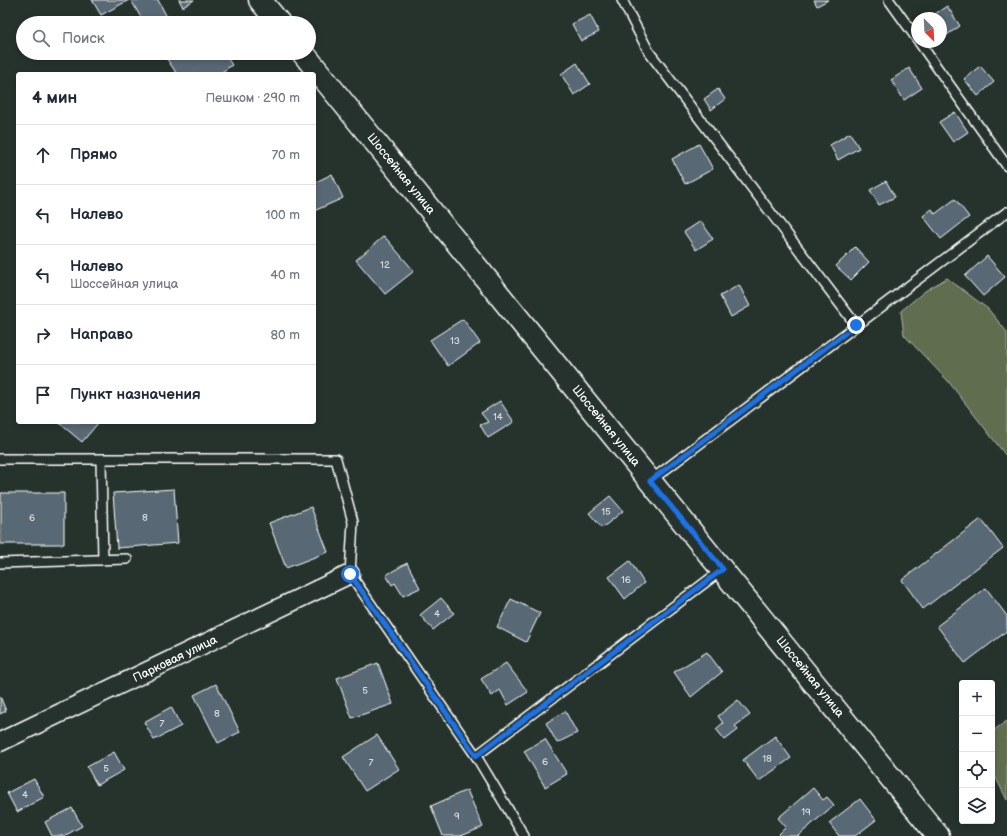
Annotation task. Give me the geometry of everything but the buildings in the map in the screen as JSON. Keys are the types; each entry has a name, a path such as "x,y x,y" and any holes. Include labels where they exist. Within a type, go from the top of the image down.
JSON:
{"street":[{"path":"260,0 273,16"},
{"name":"Шоссейная улица","path":"309,60 938,836"},
{"name":"Парковая улица","path":"0,742 350,574"}],"lane":[{"path":"622,0 649,52 856,325"},
{"path":"889,0 911,31"},
{"path":"923,48 1007,166"},
{"path":"650,481 1007,212"},
{"path":"0,459 336,459 353,522 350,574 476,756 524,836"},
{"path":"101,459 104,560"},
{"path":"0,563 127,559"},
{"path":"476,756 723,569"}],"green space":[{"path":"947,278 988,309 1007,332 1007,457 948,381 904,335 901,311 925,291"},
{"path":"1007,721 1007,800 995,776 995,729"}],"route":[{"path":"350,574 476,756 723,569 650,481 856,325"}]}
